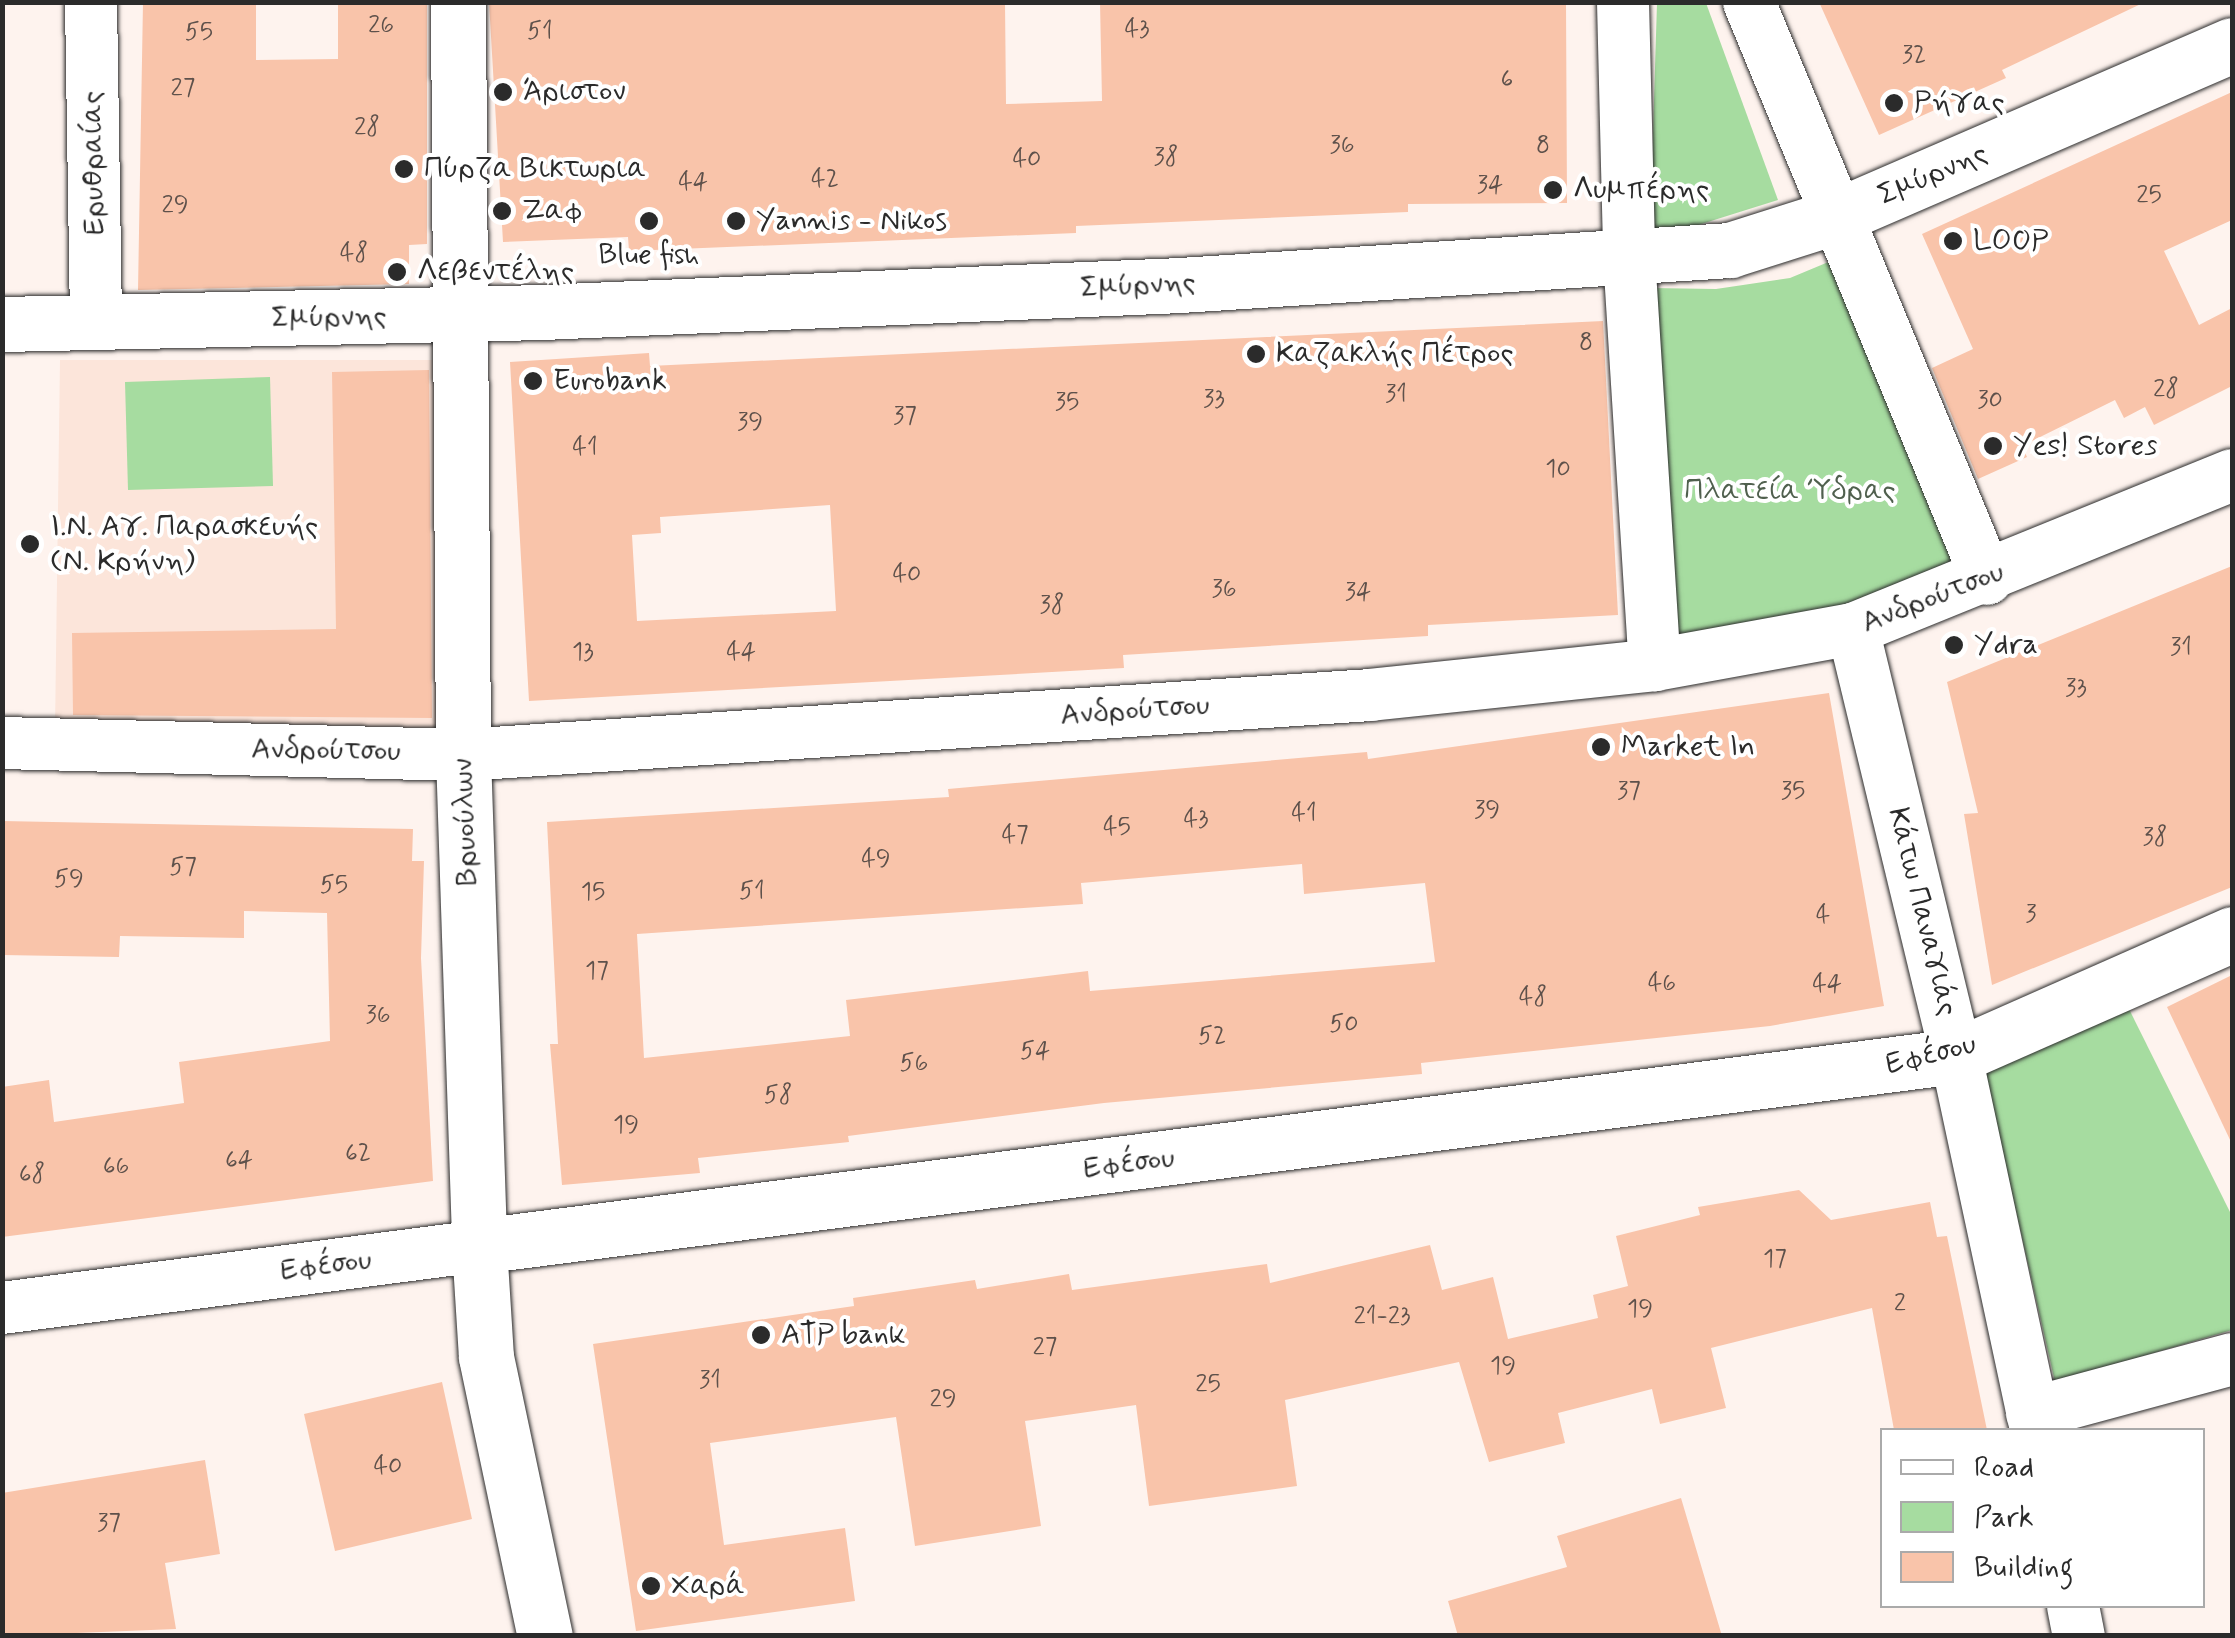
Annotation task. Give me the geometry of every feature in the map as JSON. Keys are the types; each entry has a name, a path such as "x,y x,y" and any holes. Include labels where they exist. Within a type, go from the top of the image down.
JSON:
{"main road":[{"name":"Βρυούλων","path":"458,2 464,755 479,1246 486,1357 546,1636"},
{"name":"Σμύρνης","path":"2,324 462,314 1180,285 1730,250 1837,216 2232,46"},
{"name":"Εφέσου","path":"479,1246 1956,1056 2232,934"}],"street":[{"name":"Ερυθραίας","path":"91,2 96,324"},
{"path":"1623,2 1629,256 1654,666"},
{"path":"1749,2 1987,579"},
{"name":"Ανδρούτσου","path":"2,743 464,755 1370,695 1654,666 1853,628 1987,579 2232,474"},
{"name":"Κάτω Παναγιάς","path":"1853,628 1956,1056 2034,1422"},
{"name":"Εφέσου","path":"2,1308 479,1246"},
{"path":"2034,1422 2232,1359"},
{"path":"2073,1608 2079,1636"}],"shaded area":[{"path":"60,360 440,360 437,736 55,729"}],"green space":[{"path":"1657,3 1706,3 1778,200 1695,226 1650,231"},
{"name":"Πλατεία Ύδρας","path":"1838,258 1956,564 1870,601 1668,642 1651,288 1716,289 1790,278"},
{"path":"270,377 273,486 128,490 125,382"},
{"path":"2128,1007 2232,1216 2232,1330 2055,1382 1983,1067"}],"building":[{"path":"143,2 256,2 256,60 338,59 338,2 427,2 427,244 409,245 409,284 138,290"},
{"path":"489,2 1005,2 1006,104 1102,101 1100,2 1566,2 1567,203 1408,204 1408,212 1076,226 1076,233 629,251 628,237 503,242"},
{"path":"1819,2 2145,2 2002,70 2006,78 1879,135"},
{"path":"2232,92 2232,220 2164,251 2199,325 2232,308 2232,386 2154,425 2145,407 2124,418 2115,400 2022,446 2027,457 1978,479 1932,368 1973,349 1922,234"},
{"path":"1603,321 1618,615 1428,625 1428,636 1123,655 1124,668 529,701 510,362 649,353 650,366","holes":["830,505 836,611 637,621 632,535 661,533 660,517"]},
{"path":"429,370 432,718 73,715 72,633 336,629 332,372"},
{"path":"2232,566 2232,887 1992,985 1964,814 1978,813 1947,682"},
{"path":"1829,693 1884,1006 1770,1026 1421,1063 1422,1074 1104,1103 848,1136 849,1142 698,1158 700,1173 562,1185 550,1044 558,1044 547,822 949,797 948,789 1367,752 1368,759","holes":["1302,864 1304,894 1425,883 1435,962 1090,991 1088,971 846,1000 850,1036 644,1058 637,934 1083,904 1081,883"]},
{"path":"2,821 413,829 412,861 424,861 421,958 433,1181 2,1237 2,1087 49,1080 54,1122 184,1103 179,1062 330,1041 327,913 244,911 244,938 120,936 119,957 2,955"},
{"path":"2232,975 2232,1144 2167,1007"},
{"path":"1799,1190 1831,1220 1930,1202 1937,1237 1947,1236 1987,1428 1894,1428 1872,1308 1711,1348 1726,1408 1660,1424 1652,1389 1558,1413 1565,1443 1489,1462 1459,1362 1285,1400 1297,1486 1149,1506 1136,1405 1025,1421 1041,1526 915,1546 896,1417 710,1443 724,1545 845,1528 855,1601 636,1631 593,1344 854,1306 853,1298 975,1280 977,1289 1069,1274 1072,1290 1267,1264 1270,1283 1430,1245 1442,1290 1493,1277 1508,1339 1598,1318 1593,1295 1628,1286 1616,1236 1700,1215 1698,1207"},
{"path":"442,1382 472,1519 335,1551 304,1414"},
{"path":"205,1460 220,1554 165,1563 176,1629 2,1636 2,1493"},
{"path":"1681,1498 1722,1636 1458,1636 1448,1601 1567,1567 1557,1536"}],"place":[{"name":"Άριστον","path":"503,92"},
{"name":"Ρήγας","path":"1894,103"},
{"name":"Πύρζα Βικτωρια","path":"404,169"},
{"name":"Λυμπέρης","path":"1553,190"},
{"name":"Ζαφ","path":"502,211"},
{"name":"Blue fish","path":"649,221"},
{"name":"Yannis - Nikos","path":"736,221"},
{"name":"LOOP","path":"1953,241"},
{"name":"Λεβεντέλης","path":"397,272"},
{"name":"Καζακλής Πέτρος","path":"1256,354"},
{"name":"Eurobank","path":"533,381"},
{"name":"Yes! Stores","path":"1993,446"},
{"name":"Ι.Ν. Αγ. Παρασκευής (Ν. Κρήνη)","path":"30,544"},
{"name":"Ydra","path":"1954,645"},
{"name":"Market In","path":"1601,747"},
{"name":"ATP bank","path":"761,1335"},
{"name":"Χαρά","path":"651,1586"}]}
